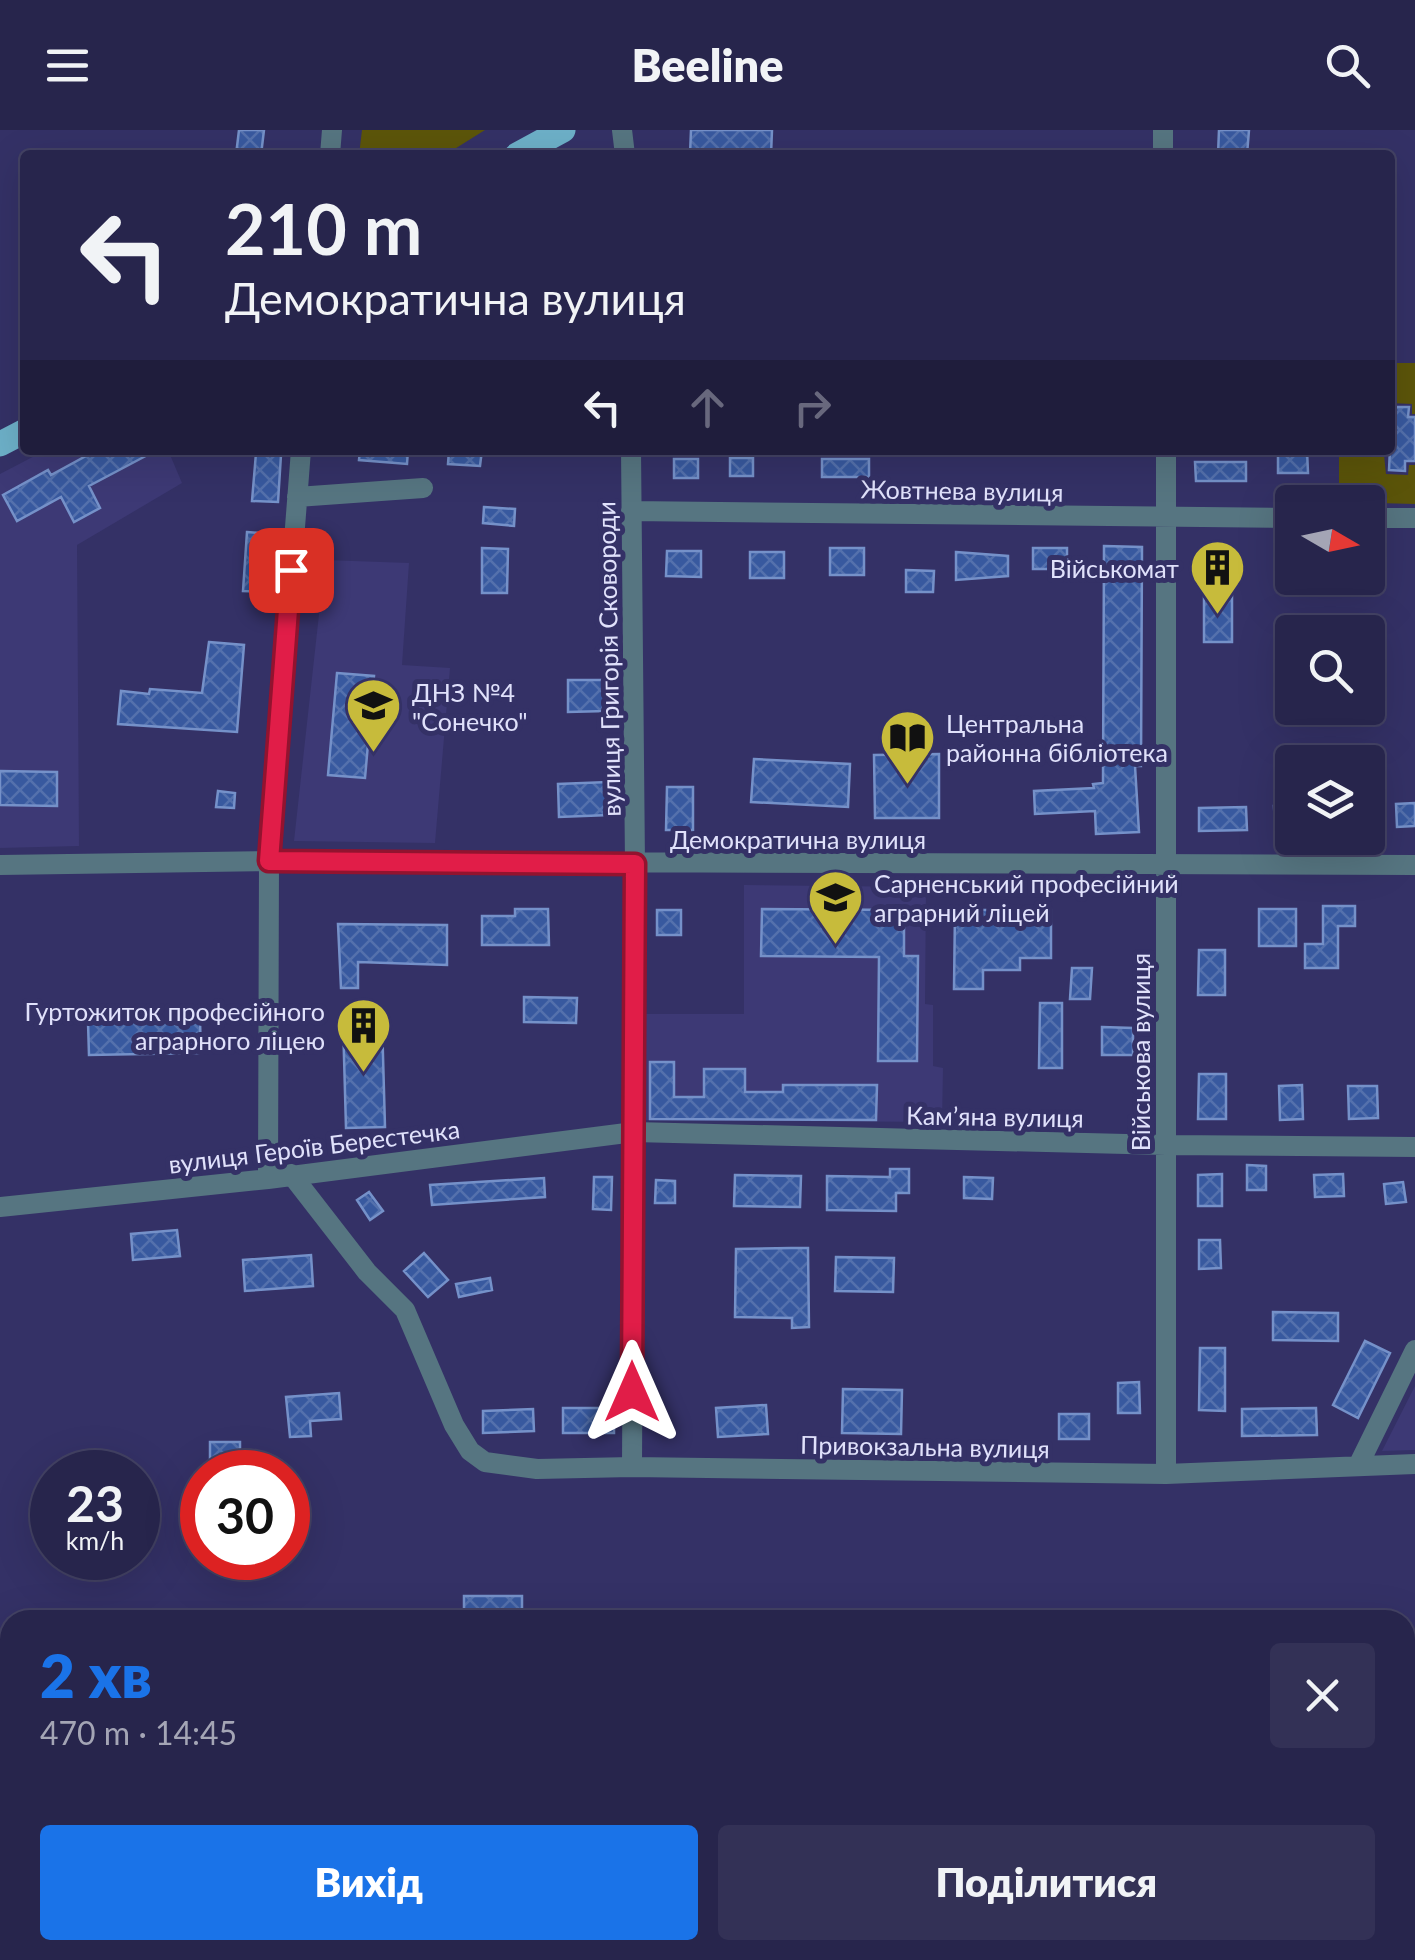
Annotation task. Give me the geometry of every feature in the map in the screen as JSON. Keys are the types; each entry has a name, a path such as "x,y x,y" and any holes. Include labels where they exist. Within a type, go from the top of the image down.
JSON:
{"main road":[{"path":"526,150 563,130"}],"street":[{"path":"268,1179 269,861 301,455"},
{"name":"вулиця Григорія Сковороди","path":"631,455 635,864 632,1467"},
{"name":"Військова вулиця","path":"1166,455 1166,1474"},
{"path":"297,498 423,488"},
{"name":"Жовтнева вулиця","path":"631,511 1275,518"},
{"path":"1385,518 1415,518"},
{"name":"Демократична вулиця","path":"0,865 269,861 1415,865"},
{"name":"вулиця Героїв Берестечка","path":"0,1207 268,1179 634,1132"},
{"name":"Камʼяна вулиця","path":"634,1132 1166,1145 1415,1146"},
{"name":"Привокзальна вулиця","path":"291,1174 367,1272 405,1310 454,1424 470,1451 485,1462 537,1469 1166,1474 1415,1464"},
{"path":"1358,1466 1415,1350"}],"shaded area":[{"path":"362,130 485,130 453,150 360,150"},
{"path":"1395,363 1415,363 1415,414 1412,404 1395,403"},
{"path":"36,455 170,455 182,483 77,545 79,846 0,848 0,474"},
{"path":"1339,455 1384,455 1386,474 1408,475 1409,465 1415,465 1415,504 1385,503 1385,485 1339,485"},
{"name":"ДНЗ №4 \"Сонечко\"","path":"325,560 409,563 402,665 450,668 435,843 294,841"},
{"name":"Сарненський професійний аграрний ліцей","path":"744,885 926,887 925,1004 933,1005 933,1066 943,1068 942,1122 644,1120 644,1014 744,1014"},
{"path":"1415,1386 1415,1450 1382,1451"}],"building":[{"path":"239,130 264,130 262,150 237,150"},
{"path":"691,130 772,130 771,150 690,150"},
{"path":"1219,130 1249,130 1247,150 1218,150"},
{"path":"1395,407 1409,407 1408,417 1415,417 1415,461 1405,461 1405,471 1389,470 1390,455 1395,455"},
{"path":"88,455 148,455 89,486 100,508 74,522 61,497 17,521 3,495 48,470 51,475"},
{"path":"256,455 281,455 278,502 252,501"},
{"path":"360,455 408,455 407,464 359,460"},
{"path":"449,455 481,455 480,466 448,464"},
{"path":"1278,455 1307,455 1308,473 1278,473"},
{"path":"730,458 753,458 753,476 730,476"},
{"path":"674,459 698,459 698,478 674,478"},
{"path":"822,459 869,459 869,477 822,477"},
{"path":"1195,462 1246,462 1246,481 1196,481"},
{"path":"484,507 515,509 514,526 483,523"},
{"path":"247,532 271,534 268,592 243,591"},
{"path":"1104,546 1142,547 1141,766 1135,766 1139,832 1096,834 1095,811 1035,814 1034,791 1094,788 1093,784 1103,783"},
{"path":"482,548 508,549 507,593 482,593"},
{"path":"830,548 864,548 864,575 830,575"},
{"path":"1033,548 1067,548 1067,569 1033,569"},
{"path":"667,551 701,551 701,577 666,576"},
{"path":"750,552 784,552 784,578 750,578"},
{"path":"956,552 1008,556 1008,576 956,580"},
{"path":"906,570 934,571 933,592 906,592"},
{"name":"Військомат","path":"1204,592 1232,592 1232,642 1204,642"},
{"path":"209,642 244,645 237,732 118,724 121,691 202,693"},
{"path":"337,673 374,676 365,778 328,775"},
{"path":"568,680 606,680 606,711 568,712"},
{"name":"Центральна районна бібліотека","path":"939,754 939,818 875,818 874,755"},
{"path":"754,759 850,764 848,807 751,802"},
{"path":"0,771 57,772 57,806 0,805"},
{"path":"608,782 609,815 559,817 558,784"},
{"path":"667,787 693,787 693,830 666,830"},
{"path":"218,791 235,793 234,808 216,807"},
{"path":"1415,803 1415,826 1397,827 1396,804"},
{"path":"1246,807 1247,830 1199,831 1199,808"},
{"path":"1323,906 1355,906 1355,926 1338,926 1338,968 1305,968 1305,944 1323,944"},
{"path":"515,909 548,909 549,945 482,945 482,916 515,916"},
{"path":"762,909 904,910 904,956 918,956 917,1061 878,1061 879,957 761,956"},
{"path":"1259,909 1296,909 1296,946 1259,946"},
{"path":"657,910 681,910 681,935 657,935"},
{"path":"955,910 1051,910 1051,958 1020,958 1020,970 983,970 983,989 954,989"},
{"path":"338,924 447,925 447,965 358,962 358,988 341,988"},
{"path":"1199,950 1225,950 1225,995 1198,995"},
{"path":"1072,968 1092,968 1090,999 1070,999"},
{"path":"524,997 577,998 576,1023 524,1022"},
{"path":"1040,1003 1062,1003 1062,1068 1039,1068"},
{"name":"Гуртожиток професійного аграрного ліцею","path":"382,1020 385,1127 346,1128 343,1021"},
{"path":"200,1021 201,1053 89,1055 88,1022"},
{"path":"1102,1027 1133,1028 1133,1055 1102,1055"},
{"path":"650,1062 674,1062 674,1097 704,1097 704,1069 745,1069 745,1092 783,1092 783,1085 877,1085 876,1120 650,1119"},
{"path":"1199,1074 1226,1074 1226,1119 1198,1119"},
{"path":"1302,1085 1303,1119 1280,1120 1279,1086"},
{"path":"1348,1086 1377,1086 1378,1118 1349,1119"},
{"path":"1247,1165 1266,1166 1266,1190 1247,1190"},
{"path":"890,1169 909,1169 909,1193 896,1193 896,1211 827,1210 827,1176 890,1177"},
{"path":"1222,1174 1222,1206 1198,1206 1198,1175"},
{"path":"1343,1174 1344,1196 1315,1197 1314,1175"},
{"path":"735,1175 801,1176 800,1207 734,1206"},
{"path":"594,1177 612,1177 611,1210 593,1209"},
{"path":"964,1177 993,1178 992,1199 964,1198"},
{"path":"544,1178 545,1197 432,1205 430,1185"},
{"path":"656,1180 675,1181 675,1203 655,1203"},
{"path":"1403,1182 1406,1202 1386,1204 1384,1184"},
{"path":"369,1192 383,1211 370,1220 357,1200"},
{"path":"177,1230 180,1256 133,1260 131,1234"},
{"path":"1199,1240 1220,1240 1221,1268 1199,1269"},
{"path":"808,1248 809,1327 792,1328 792,1318 735,1317 736,1249"},
{"path":"424,1253 448,1280 428,1297 404,1271"},
{"path":"311,1255 313,1286 245,1291 243,1260"},
{"path":"836,1257 894,1258 893,1292 835,1291"},
{"path":"490,1278 492,1290 459,1297 456,1284"},
{"path":"1273,1312 1338,1313 1338,1341 1273,1340"},
{"path":"1365,1341 1390,1353 1358,1418 1333,1405"},
{"path":"1200,1348 1225,1348 1225,1411 1199,1410"},
{"path":"1139,1382 1140,1413 1118,1413 1118,1383"},
{"path":"843,1389 902,1390 901,1434 842,1433"},
{"path":"339,1393 341,1419 310,1421 311,1436 290,1437 286,1397"},
{"path":"766,1405 768,1434 718,1437 716,1408"},
{"path":"563,1408 614,1408 614,1433 563,1433"},
{"path":"1316,1408 1317,1435 1242,1436 1242,1409"},
{"path":"533,1409 534,1431 483,1433 483,1411"},
{"path":"1059,1414 1089,1414 1089,1439 1059,1439"},
{"path":"210,1442 240,1442 240,1450 210,1450"},
{"path":"464,1596 522,1596 522,1610 464,1610"}],"place":[{"name":"Військомат","path":"1218,617"},
{"name":"ДНЗ №4 \"Сонечко\"","path":"373,755"},
{"name":"Центральна районна бібліотека","path":"907,786"},
{"name":"Сарненський професійний аграрний ліцей","path":"835,946"},
{"name":"Гуртожиток професійного аграрного ліцею","path":"364,1074"}],"route":[{"path":"291,570 269,861 635,864 632,1392"}]}
